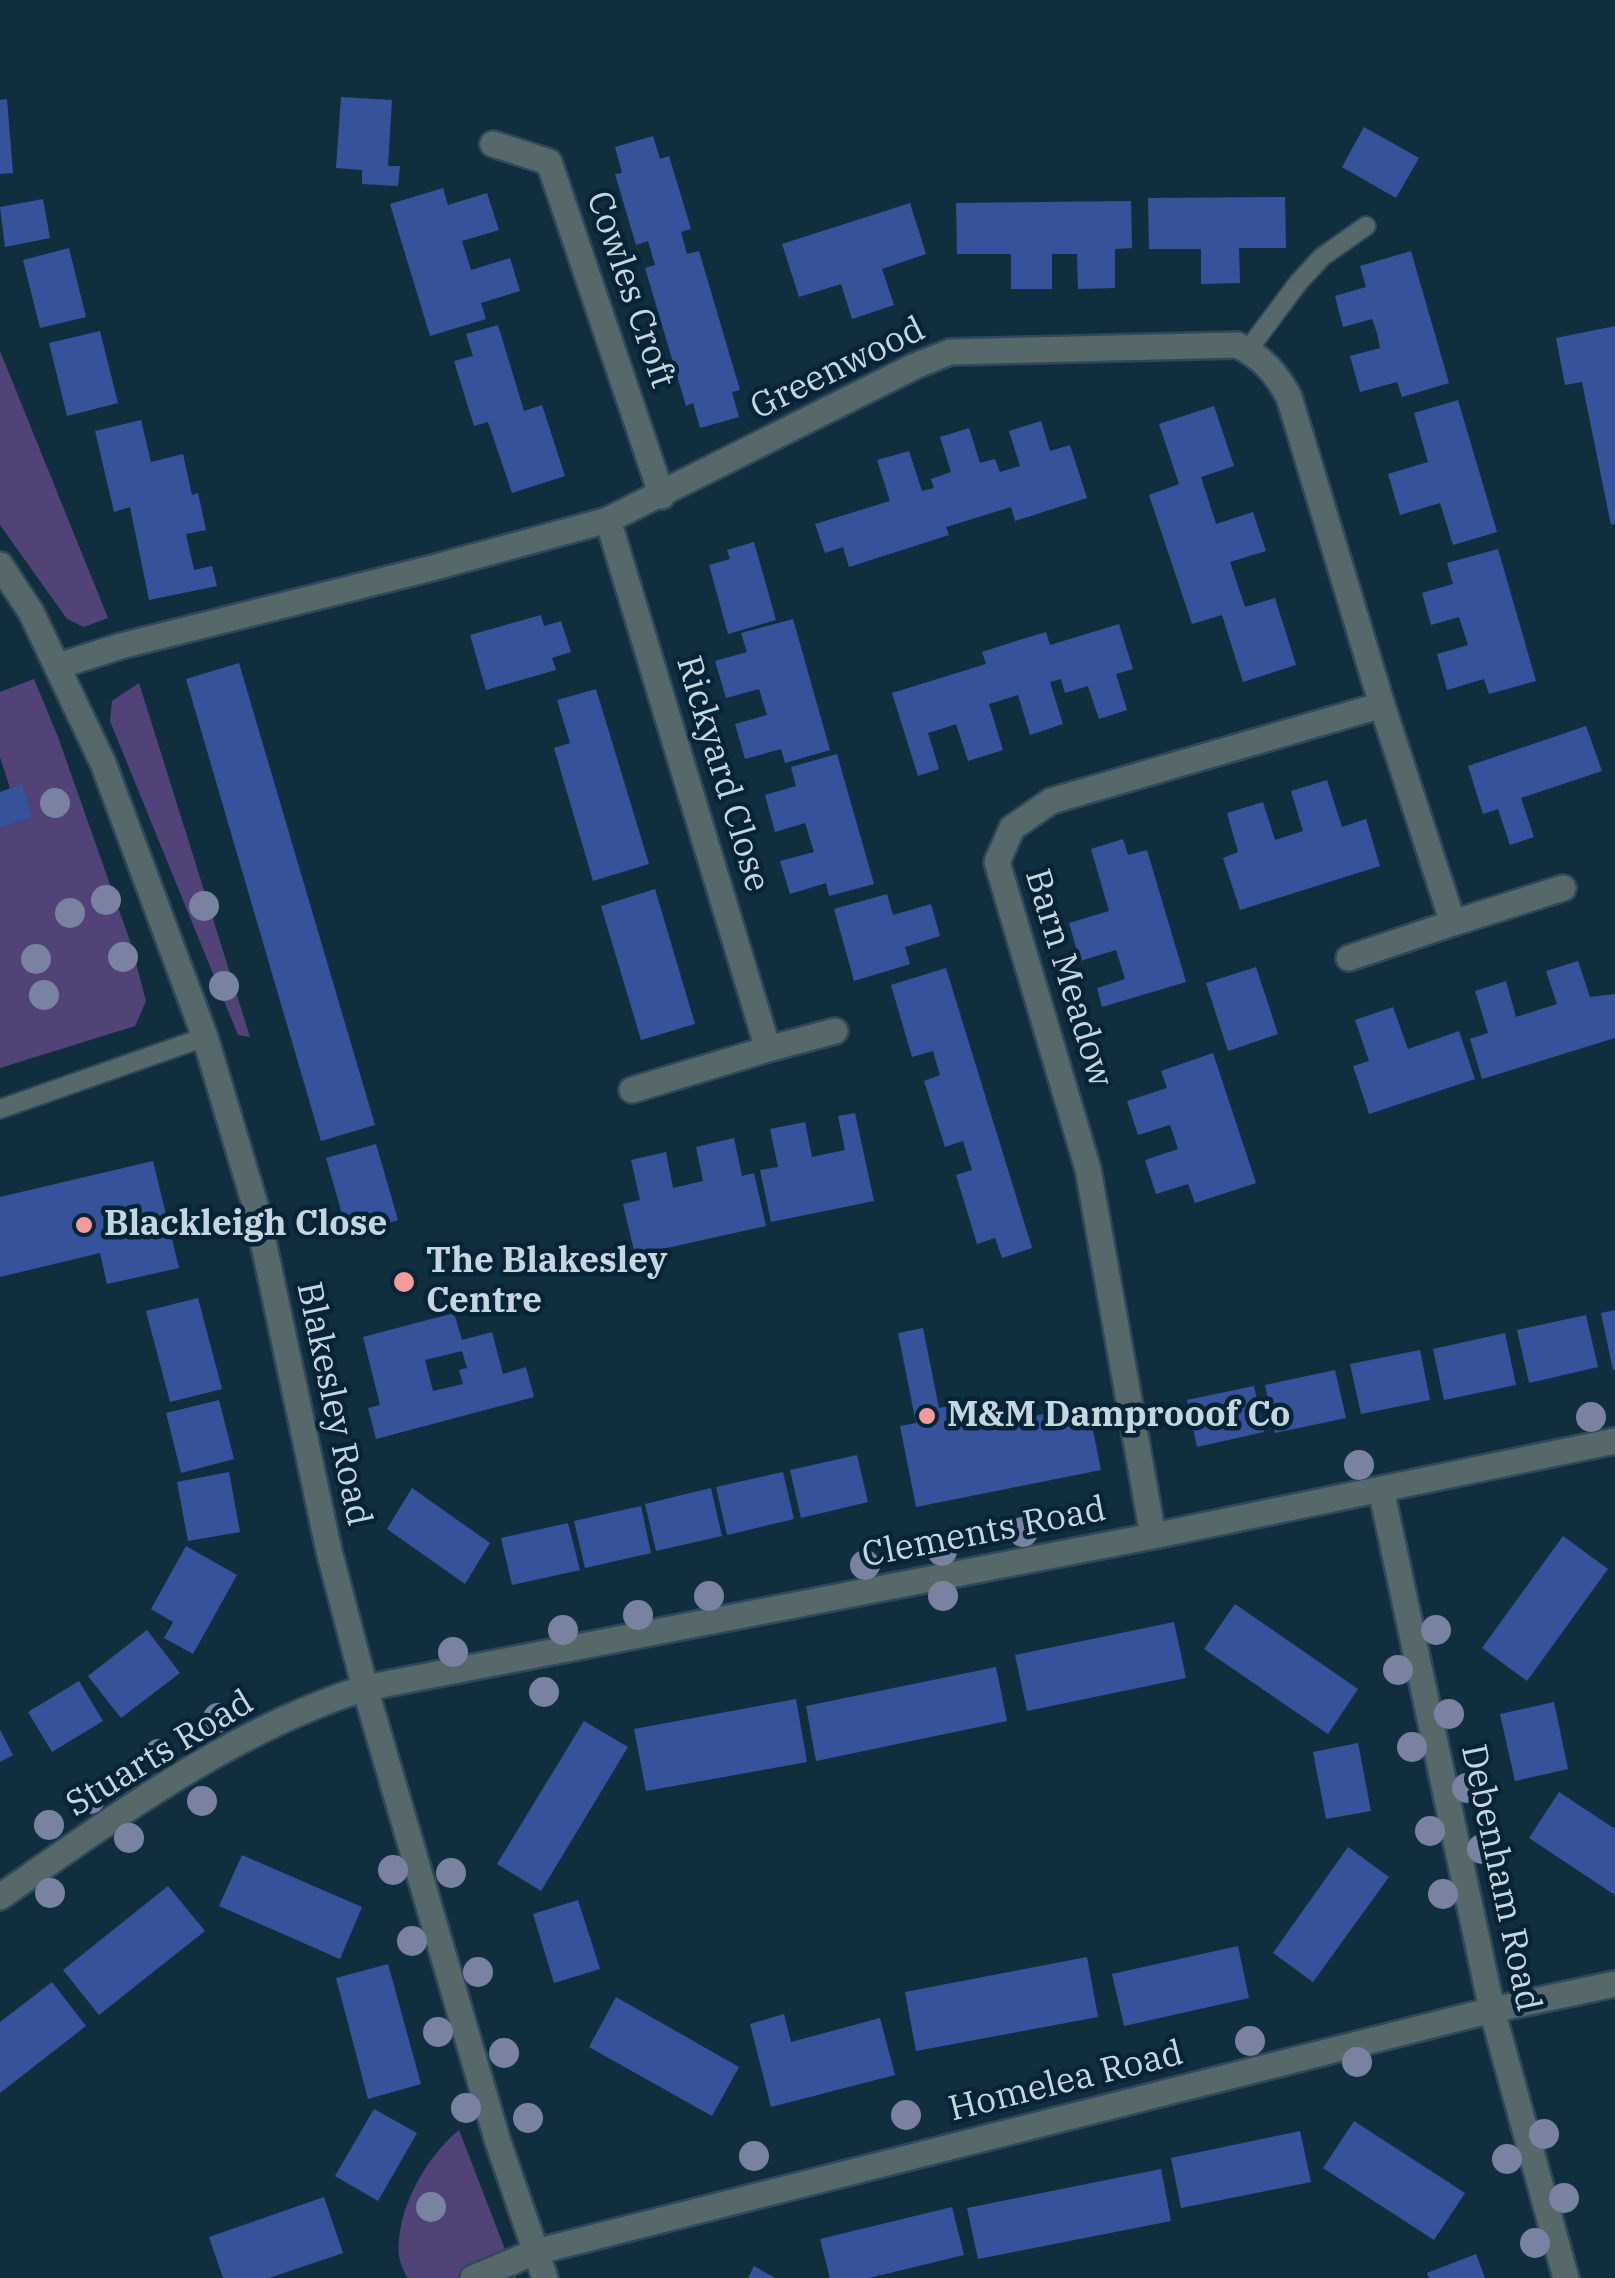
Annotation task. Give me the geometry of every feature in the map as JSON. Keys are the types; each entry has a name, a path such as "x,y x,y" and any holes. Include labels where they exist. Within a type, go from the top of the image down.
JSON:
{"street":[{"name":"Cowles Croft","path":"493,144 548,162 662,496"},
{"name":"Greenwood","path":"58,666 121,646 608,520 950,352 1219,343 1248,350"},
{"path":"1248,350 1259,356 1289,397 1382,705 1453,922"},
{"name":"Rickyard Close","path":"608,520 768,1049"},
{"name":"Blakesley Road","path":"0,565 58,666 128,822 205,1037 256,1208 329,1551 364,1688 498,2142 545,2278"},
{"name":"Barn Meadow","path":"1153,1536 1088,1168 997,862 1012,828 1051,801 1382,705"},
{"path":"1349,958 1564,888"},
{"path":"632,1090 835,1031"},
{"name":"Clements Road","path":"364,1688 1153,1536 1615,1441"},
{"name":"Debenham Road","path":"1381,1489 1492,2010 1566,2278"},
{"name":"Stuarts Road","path":"0,1896 160,1787 286,1719 364,1688"},
{"name":"Homelea Road","path":"473,2278 535,2252 1492,2010 1615,1984"}],"lane":[{"path":"1248,350 1322,257 1366,226"},
{"path":"0,1109 205,1037"}],"shaded area":[{"path":"0,351 108,618 84,627 67,619 0,525"},
{"path":"34,679 131,944 146,1001 135,1026 0,1068 0,828 33,817 22,785 10,788 0,757 0,692"},
{"path":"139,683 250,1037 238,1035 110,721 112,701"},
{"path":"459,2130 516,2278 407,2278 402,2267 399,2239 415,2186 435,2155"}],"building":[{"path":"341,97 392,100 388,166 400,166 398,186 362,184 362,170 336,168"},
{"path":"7,99 13,173 0,174 0,100"},
{"path":"1364,127 1419,158 1396,198 1342,167"},
{"path":"653,136 660,159 669,156 691,229 681,232 687,254 699,251 740,390 732,392 739,417 700,428 693,403 686,406 645,268 655,265 648,241 636,245 615,174 622,173 615,147"},
{"path":"443,188 448,205 487,193 499,230 462,241 471,270 510,258 520,291 481,303 486,319 430,336 390,204"},
{"path":"1285,197 1286,248 1239,248 1240,283 1201,284 1201,249 1149,249 1148,198"},
{"path":"43,199 50,238 5,247 0,207"},
{"path":"1131,201 1132,248 1115,249 1115,288 1078,289 1077,254 1052,254 1052,289 1011,289 1011,254 957,254 956,203"},
{"path":"910,203 926,254 882,269 894,305 852,319 841,284 799,297 782,244"},
{"path":"69,248 86,317 40,328 23,260"},
{"path":"1411,251 1449,383 1402,397 1397,382 1360,392 1350,356 1380,348 1377,333 1372,319 1343,327 1335,296 1366,287 1360,266"},
{"path":"498,325 524,411 542,405 565,476 512,493 488,422 474,426 454,361 473,356 466,334"},
{"path":"1615,326 1615,524 1611,525 1582,382 1565,385 1556,338"},
{"path":"100,331 118,403 67,416 49,343"},
{"path":"1458,400 1497,532 1453,545 1440,503 1400,515 1388,474 1428,462 1414,413"},
{"path":"1214,406 1234,466 1201,477 1216,524 1253,512 1266,551 1230,562 1245,607 1275,598 1296,665 1243,682 1222,615 1192,624 1149,495 1179,484 1159,424"},
{"path":"141,420 151,462 183,454 192,495 198,493 206,530 186,534 194,570 212,566 217,586 149,600 130,507 114,512 95,431"},
{"path":"1041,421 1050,451 1070,445 1087,498 1015,521 1011,507 946,527 949,535 849,567 843,547 825,553 815,524 890,501 877,460 909,451 922,491 934,488 931,479 951,472 940,437 969,428 980,463 995,459 1000,472 1020,466 1009,431"},
{"path":"754,542 776,620 728,634 709,565 730,559 727,550"},
{"path":"1498,549 1536,681 1489,694 1484,679 1447,690 1437,654 1468,645 1459,617 1431,625 1422,593 1453,584 1447,563"},
{"path":"541,615 544,626 561,621 571,652 552,658 556,670 486,690 470,635"},
{"path":"793,619 830,750 785,763 781,749 745,759 735,724 767,715 759,689 726,698 715,661 747,652 741,633"},
{"path":"1119,624 1133,669 1116,674 1127,710 1099,719 1088,686 1065,693 1061,679 1050,682 1063,724 1030,735 1018,695 989,704 1003,750 968,761 956,724 928,733 939,769 918,776 892,693 986,664 982,652 1016,641 1046,632 1050,645"},
{"path":"239,663 375,1125 321,1141 186,679"},
{"path":"596,689 649,864 593,881 554,748 570,743 557,700"},
{"path":"1586,726 1602,771 1521,798 1534,837 1510,845 1498,809 1483,814 1468,766"},
{"path":"837,754 874,884 829,896 826,883 790,894 780,861 814,852 805,823 775,832 765,795 796,786 791,767"},
{"path":"1327,780 1342,827 1366,819 1380,866 1240,910 1223,858 1238,852 1227,813 1263,802 1275,840 1303,831 1291,791"},
{"path":"22,784 33,817 0,828 0,792"},
{"path":"1123,839 1128,855 1147,850 1186,982 1102,1007 1097,988 1125,979 1116,950 1080,961 1069,923 1109,911 1091,849"},
{"path":"655,889 695,1024 641,1040 601,906"},
{"path":"887,894 893,915 931,904 940,936 905,947 910,964 854,981 834,909"},
{"path":"1578,961 1590,997 1615,994 1615,1038 1482,1079 1470,1039 1488,1033 1475,991 1506,981 1516,1017 1557,1004 1546,971"},
{"path":"1256,967 1278,1034 1228,1051 1206,983"},
{"path":"946,968 1032,1248 1002,1258 995,1238 977,1244 956,1175 972,1170 963,1141 945,1147 924,1081 940,1075 933,1051 912,1057 891,985"},
{"path":"1393,1007 1408,1049 1459,1031 1475,1079 1369,1114 1353,1066 1369,1061 1355,1020"},
{"path":"1213,1053 1256,1183 1195,1203 1188,1184 1156,1194 1145,1160 1178,1149 1170,1125 1138,1135 1127,1101 1167,1088 1161,1071"},
{"path":"855,1113 874,1201 771,1222 760,1170 778,1167 770,1129 805,1122 812,1157 845,1150 838,1116"},
{"path":"734,1138 742,1176 754,1173 766,1226 635,1255 623,1204 640,1200 631,1160 666,1152 673,1188 703,1181 696,1147"},
{"path":"376,1144 398,1220 348,1235 326,1158"},
{"name":"Blackleigh Close","path":"153,1161 179,1268 107,1284 100,1253 0,1277 0,1197"},
{"path":"198,1298 222,1389 170,1402 146,1311"},
{"path":"1615,1310 1615,1370 1613,1370 1601,1313"},
{"path":"454,1313 462,1340 492,1332 503,1374 526,1367 534,1397 376,1439 368,1408 380,1405 363,1337","holes":["462,1351 467,1368 459,1370 463,1384 433,1391 425,1360"]},
{"path":"1586,1315 1598,1367 1529,1383 1517,1330"},
{"path":"923,1328 939,1408 961,1404 966,1430 982,1427 978,1412 1018,1404 1021,1419 1057,1411 1060,1426 1091,1420 1101,1470 916,1507 900,1426 916,1423 898,1333"},
{"path":"1505,1333 1516,1385 1444,1400 1433,1349"},
{"path":"1420,1350 1430,1400 1361,1414 1350,1364"},
{"path":"1335,1370 1346,1418 1275,1433 1265,1385"},
{"path":"1254,1386 1264,1432 1197,1447 1187,1400"},
{"path":"219,1400 234,1459 181,1473 166,1413"},
{"path":"857,1455 868,1502 801,1518 790,1470"},
{"path":"229,1472 240,1532 188,1541 177,1482"},
{"path":"783,1472 794,1519 727,1535 716,1487"},
{"path":"412,1488 490,1543 465,1584 387,1529"},
{"path":"711,1488 722,1536 656,1551 645,1504"},
{"path":"641,1506 651,1553 585,1568 574,1521"},
{"path":"568,1523 580,1570 512,1585 501,1538"},
{"path":"1563,1536 1608,1569 1527,1681 1482,1648"},
{"path":"186,1546 237,1575 193,1654 164,1638 173,1622 151,1609"},
{"path":"1235,1604 1358,1689 1328,1734 1204,1649"},
{"path":"1174,1622 1186,1678 1027,1711 1015,1655"},
{"path":"147,1630 180,1673 121,1718 88,1676"},
{"path":"996,1667 1007,1721 816,1761 806,1706"},
{"path":"79,1681 103,1721 52,1752 28,1712"},
{"path":"796,1699 807,1762 646,1791 634,1729"},
{"path":"1554,1702 1568,1769 1515,1781 1500,1714"},
{"path":"584,1721 628,1747 541,1891 497,1864"},
{"path":"0,1730 13,1755 0,1762"},
{"path":"1358,1743 1371,1811 1326,1819 1313,1752"},
{"path":"1559,1792 1615,1829 1615,1895 1529,1838"},
{"path":"1348,1847 1389,1877 1313,1982 1273,1953"},
{"path":"242,1855 362,1907 340,1959 219,1906"},
{"path":"168,1886 205,1931 99,2015 63,1970"},
{"path":"578,1900 600,1969 554,1983 533,1914"},
{"path":"1238,1946 1249,1998 1124,2026 1112,1974"},
{"path":"1087,1957 1098,2017 916,2051 905,1992"},
{"path":"388,1964 421,2084 368,2099 336,1978"},
{"path":"52,1982 86,2026 0,2093 0,2022"},
{"path":"616,1997 739,2067 712,2116 589,2047"},
{"path":"784,2014 791,2042 880,2018 895,2075 771,2107 750,2024"},
{"path":"374,2109 417,2133 378,2201 335,2176"},
{"path":"1354,2121 1465,2193 1434,2240 1323,2168"},
{"path":"1300,2131 1311,2182 1181,2208 1171,2158"},
{"path":"1161,2169 1171,2221 978,2259 967,2208"},
{"path":"324,2197 343,2253 269,2278 223,2278 209,2237"},
{"path":"952,2207 964,2255 869,2278 830,2278 820,2239"},
{"path":"1476,2254 1485,2278 1429,2278 1427,2273"},
{"path":"754,2266 775,2278 748,2278"}],"place":[{"name":"Blackleigh Close","path":"84,1225"},
{"name":"The Blakesley Centre","path":"404,1282"},
{"name":"M&M Damprooof Co","path":"927,1416"}]}
